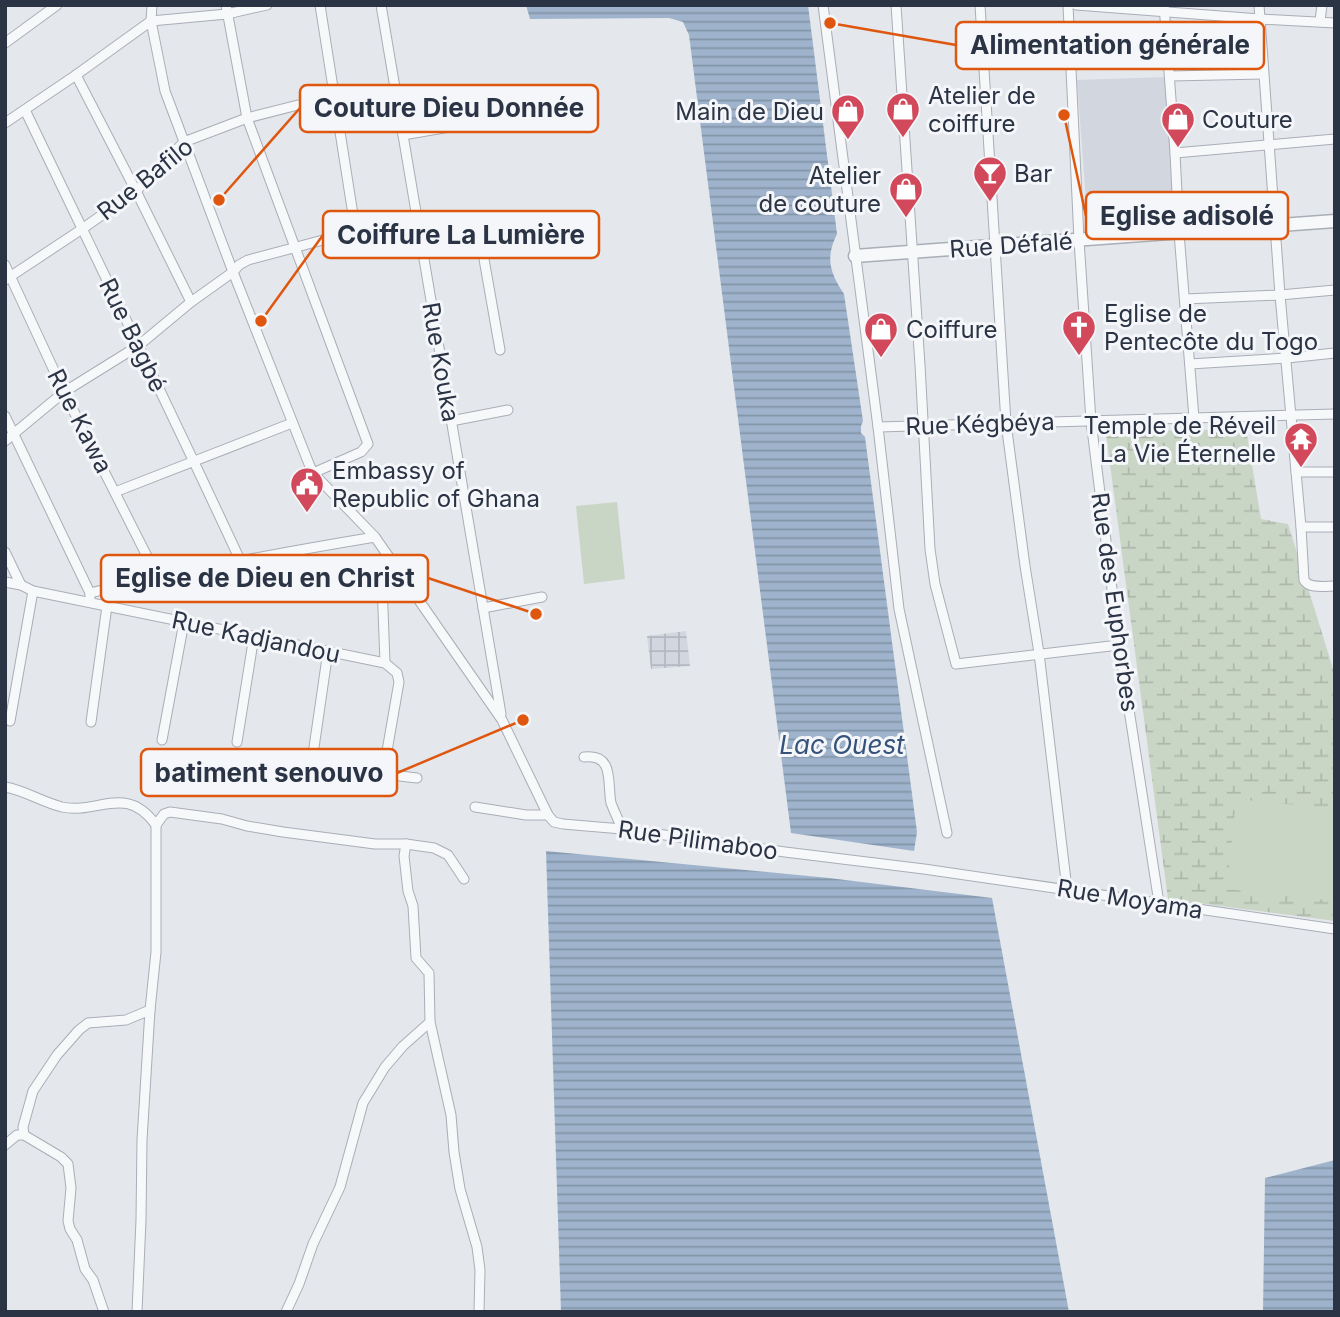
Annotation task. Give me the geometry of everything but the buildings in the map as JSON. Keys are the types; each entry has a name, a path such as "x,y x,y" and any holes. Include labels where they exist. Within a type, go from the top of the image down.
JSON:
{"street":[{"path":"5,43 57,5"},
{"path":"152,5 150,21 165,91 313,473 375,537 502,720 548,815"},
{"path":"5,123 150,21 267,5"},
{"path":"320,5 356,238 360,242 420,236 478,225 500,350"},
{"name":"Rue Kouka","path":"381,5 502,720"},
{"path":"823,5 899,609 947,833"},
{"path":"896,5 931,563 956,664 1119,645"},
{"path":"981,5 1006,424 1039,653 1067,889"},
{"name":"Rue des Euphorbes","path":"1068,5 1091,421 1119,645 1159,904"},
{"path":"1076,5 1164,8 1260,19 1335,23"},
{"path":"1259,5 1280,295 1305,582 1310,586 1335,586"},
{"path":"1320,21 1322,5"},
{"path":"1164,8 1194,418"},
{"path":"227,9 247,118 368,444 361,453 313,473"},
{"path":"1170,76 1263,74"},
{"path":"76,75 191,302"},
{"name":"Rue Bafilo","path":"8,278 136,191 184,142 247,118 298,105"},
{"name":"Rue Bagbé","path":"25,110 240,560"},
{"path":"403,135 461,125"},
{"path":"1175,153 1335,139"},
{"name":"Rue Défalé","path":"855,256 1335,221"},
{"path":"5,441 64,392 138,346 239,265 248,260 323,240"},
{"name":"Rue Kawa","path":"5,265 8,278 157,576"},
{"path":"1185,299 1335,290"},
{"path":"1190,364 1335,353"},
{"path":"451,421 508,410"},
{"name":"Rue Kégbéya","path":"878,427 1335,414"},
{"path":"5,416 90,598 157,576 375,537"},
{"path":"115,492 292,423"},
{"path":"1296,472 1335,472"},
{"path":"1301,527 1335,527"},
{"path":"5,552 21,585"},
{"path":"389,557 382,583 385,663 397,673 400,682 383,774 417,778"},
{"name":"Rue Kadjandou","path":"5,582 33,591 90,598 107,606 385,663"},
{"path":"10,721 33,591"},
{"path":"483,608 542,597"},
{"path":"91,722 107,606"},
{"path":"162,740 184,622"},
{"path":"237,743 254,636"},
{"path":"311,768 328,651"},
{"path":"584,757 594,756 608,769 611,802 622,829"},
{"path":"5,787 60,807 76,808 107,803 135,806 142,809 156,824"},
{"name":"Rue Pilimaboo","path":"475,807 548,815 554,822 563,824 622,829 924,869"},
{"path":"137,1312 142,1140 156,952 156,824 164,814 170,812 222,819 283,832 375,844 434,848 448,855 464,879"},
{"path":"405,844 404,856 412,906 416,958 429,973 430,1021 451,1115 460,1189 477,1247 480,1269 479,1312"},
{"name":"Rue Moyama","path":"924,869 1335,929"},
{"path":"24,1135 23,1127 33,1091 57,1055 79,1030 88,1023 126,1020 150,1010"},
{"path":"286,1312 313,1244 340,1187 363,1103 385,1067 430,1021"},
{"path":"5,1145 17,1135 24,1135 68,1164 71,1188 68,1220 70,1229 77,1240 85,1269 93,1280 104,1312"}],"shaded area":[{"path":"1168,77 1174,223 1094,231 1088,227 1077,80"},
{"path":"686,631 690,666 651,669 647,636"}],"green space":[{"path":"1246,429 1261,519 1288,524 1335,675 1335,921 1168,899 1106,434"},
{"path":"617,502 625,579 584,584 576,506"},
{"path":"1236,799 1335,809 1335,901 1227,889"}],"water":[{"name":"Lac Ouest","path":"526,5 808,5 837,234 830,258 832,272 844,294 863,421 861,433 865,437 917,832 914,851 791,833 689,35 683,22 669,18 530,19"},
{"path":"546,851 829,878 992,898 1069,1312 561,1312"},
{"path":"1335,1160 1335,1312 1263,1312 1265,1178"}],"place":[{"name":"Alimentation générale","path":"830,23"},
{"name":"Eglise adisolé","path":"1064,115"},
{"name":"Atelier de coiffure","path":"903,139"},
{"name":"Main de Dieu","path":"848,141"},
{"name":"Couture","path":"1178,149"},
{"name":"Couture Dieu Donnée","path":"219,200"},
{"name":"Bar","path":"990,203"},
{"name":"Atelier de couture","path":"906,219"},
{"name":"Coiffure La Lumière","path":"261,321"},
{"name":"Eglise de Pentecôte du Togo","path":"1079,357"},
{"name":"Coiffure","path":"881,359"},
{"name":"Temple de Réveil La Vie Éternelle","path":"1301,469"},
{"name":"Embassy of Republic of Ghana","path":"307,514"},
{"name":"Eglise de Dieu en Christ","path":"536,614"},
{"name":"batiment senouvo","path":"523,720"}]}
